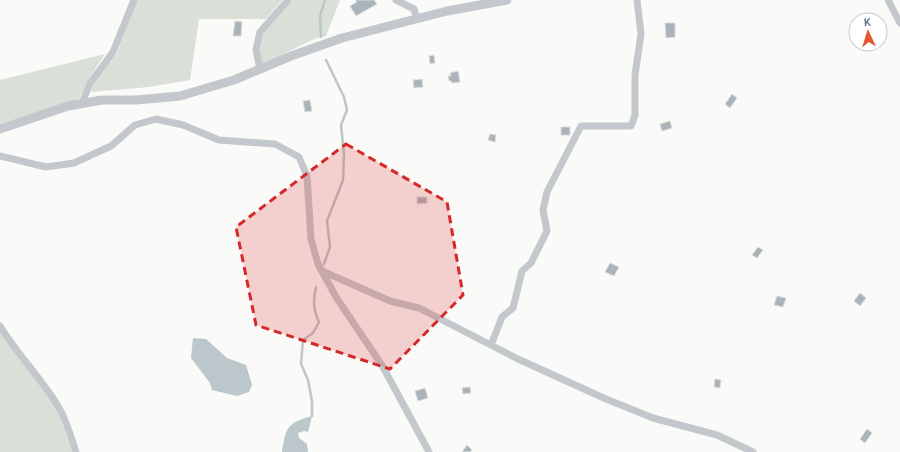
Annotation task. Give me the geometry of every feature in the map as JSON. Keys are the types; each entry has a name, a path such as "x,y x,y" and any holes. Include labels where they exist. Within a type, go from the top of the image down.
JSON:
{"street":[{"path":"82,103 90,83 113,52 134,0"},
{"path":"260,69 256,50 260,32 288,0"},
{"path":"396,0 414,9 417,18"},
{"path":"0,128 68,106 82,103 102,100 136,100 180,96 234,80 292,56 342,38 447,11 507,0"},
{"path":"491,345 502,317 513,308 522,272 531,263 547,231 543,210 547,192 581,126 631,126 635,115 635,75 641,34 637,0"},
{"path":"888,0 900,23"},
{"path":"0,156 46,167 74,163 111,146 135,125 156,119 183,124 219,140 275,144 299,157 308,176 311,239 318,264 336,297 383,367 429,452"},
{"path":"322,271 390,301 420,308 554,377 606,399 653,418 717,435 753,452"},
{"path":"0,326 11,344 59,407 76,452"}],"highlighted area":[{"path":"346,144 447,202 463,295 390,369 256,325 236,227"}],"shaded area":[{"path":"136,0 282,0 266,19 199,19 190,80 149,87 91,92 93,83 117,53"},
{"path":"293,0 340,0 326,36 314,39 263,64 259,51 260,42 263,35 276,15"},
{"path":"105,54 87,81 79,99 0,124 0,80"},
{"path":"0,331 56,407 73,452 0,452"},
{"path":"193,338 206,339 227,358 246,365 252,385 249,392 237,396 212,390 210,383 191,358"},
{"path":"312,416 308,432 304,431 298,433 299,438 307,444 308,452 282,452 289,427 297,421"}],"building":[{"path":"355,0 374,0 377,4 356,16 350,6 357,2"},
{"path":"235,21 242,22 241,36 233,36"},
{"path":"665,23 675,23 675,37 666,38"},
{"path":"434,55 435,63 430,64 429,56"},
{"path":"458,71 460,82 452,83 449,81 448,76 451,76 450,73"},
{"path":"422,79 423,87 414,88 413,80"},
{"path":"732,94 737,98 730,108 725,104"},
{"path":"310,100 312,111 305,112 303,101"},
{"path":"670,121 672,128 662,131 660,124"},
{"path":"561,127 570,127 570,135 561,135"},
{"path":"490,134 496,135 495,142 488,140"},
{"path":"417,197 427,197 427,203 417,204"},
{"path":"758,247 763,250 757,258 752,255"},
{"path":"610,263 619,267 614,276 605,272"},
{"path":"860,293 866,298 860,306 854,301"},
{"path":"777,296 786,298 783,307 774,305"},
{"path":"715,379 721,380 720,388 714,387"},
{"path":"470,387 471,393 463,394 462,388"},
{"path":"425,388 428,398 418,401 415,391"},
{"path":"867,429 872,433 865,443 860,439"},
{"path":"467,445 472,450 470,452 462,452"}],"waterway":[{"path":"321,37 320,16 325,0"},
{"path":"324,264 330,247 327,221 343,180 344,154 341,125 347,110 344,97 326,60"},
{"path":"312,416 312,401 308,380 301,364 303,340 313,333 319,322 314,304 316,287"}]}
